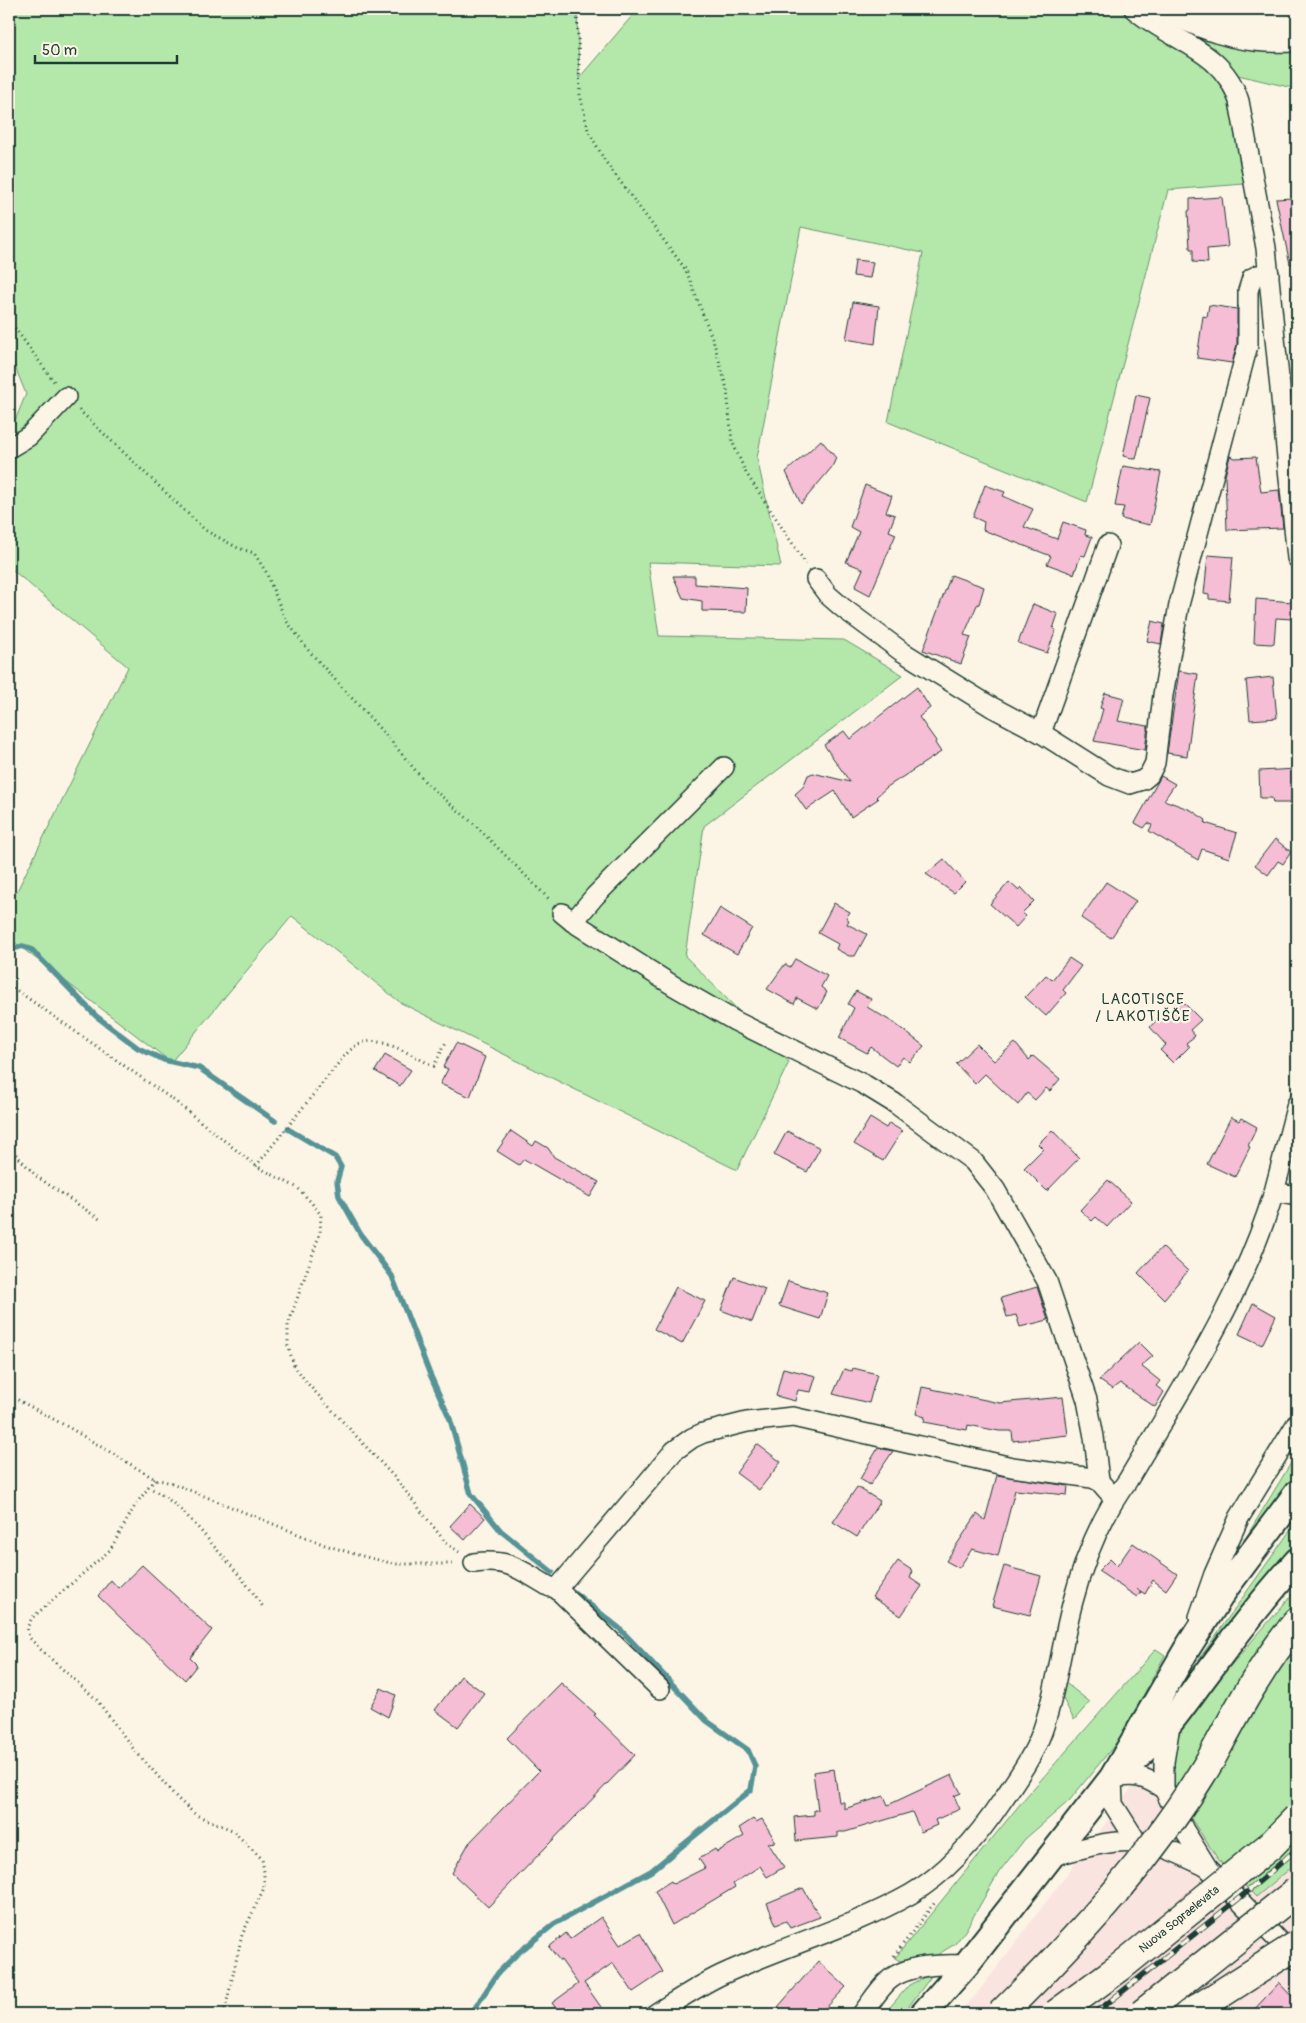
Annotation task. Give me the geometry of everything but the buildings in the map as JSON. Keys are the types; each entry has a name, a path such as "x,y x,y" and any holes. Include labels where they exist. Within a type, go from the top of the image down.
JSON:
{"highway":[{"path":"1172,9 1208,26 1238,35 1272,39 1297,37"},
{"path":"1221,9 1252,17 1297,17"},
{"path":"1001,2014 1102,1910 1148,1855 1186,1802 1248,1690 1297,1622"},
{"name":"Nuova Sopraelevata","path":"1056,2014 1118,1968 1271,1845 1297,1818"},
{"path":"1142,2014 1297,1891"},
{"path":"1189,2014 1297,1945"}],"main road":[{"path":"924,2014 966,1965 1112,1778 1188,1647 1227,1586 1297,1492"},
{"path":"1112,1778 1145,1752 1170,1725 1214,1664 1297,1561"}],"street":[{"path":"1134,9 1145,18 1217,62 1235,87 1261,214 1269,274 1297,558"},
{"path":"816,579 843,608 901,651 990,706 1041,733 1109,776 1122,782 1137,783 1149,775 1152,768 1179,605 1248,345 1248,291 1252,278 1258,275 1269,274"},
{"path":"9,448 29,436 66,397"},
{"path":"1041,733 1108,545"},
{"path":"724,767 595,896 568,918 674,986 735,1021 880,1094 973,1161 995,1189 1046,1281 1087,1400 1098,1480"},
{"path":"655,2014 719,1976 883,1908 912,1893 937,1875 966,1848 994,1814 1024,1769 1041,1735 1050,1708 1076,1593 1086,1561 1114,1498 1128,1480 1221,1317 1255,1246 1274,1192 1297,1104"},
{"path":"1274,1192 1297,1196"},
{"path":"556,1588 644,1485 682,1444 704,1433 747,1422 778,1418 807,1420 1012,1467 1092,1478 1098,1480 1114,1498"},
{"path":"1188,1647 1214,1574 1239,1518 1297,1423"},
{"path":"474,1563 497,1561 512,1565 550,1587 556,1588 660,1689"},
{"path":"1170,1725 1164,1762 1164,1789 1184,1830 1207,1867 1297,1960"},
{"path":"1137,1842 1114,1804 1112,1778 1131,1774 1149,1779 1164,1789"},
{"path":"1049,1857 1094,1846 1137,1842 1174,1851 1207,1867"},
{"path":"862,2014 887,1981 900,1972 941,1964 966,1965"}],"path":[{"path":"577,9 580,94 588,130 605,161 686,270 714,343 727,389 732,441 751,481 816,579"},
{"path":"9,320 66,397 95,428 204,530 238,548 254,553 266,572 285,619 309,652 391,742 426,784 474,824 568,918"},
{"path":"9,985 176,1102 256,1166 298,1188 321,1215 320,1232 315,1252 293,1305 288,1325 288,1346 294,1365 307,1383 396,1479 446,1543 474,1563"},
{"path":"256,1166 345,1055 357,1045 367,1041 378,1040 434,1066 446,1042"},
{"path":"9,1147 36,1176 102,1220"},
{"path":"9,1395 68,1426 155,1479 172,1483 325,1545 395,1564 474,1563"},
{"path":"155,1479 136,1504 110,1550 32,1618 26,1628 29,1637 39,1648 106,1710 132,1747 178,1799 196,1815 232,1830 262,1859 264,1888 242,1935 224,2014"},
{"path":"148,1487 174,1502 194,1521 251,1589 263,1607"}],"shaded area":[{"path":"1181,1723 1173,1781 1256,1897 1297,1863 1297,2014 956,2014 975,1996"}],"green space":[{"path":"9,9 577,9 579,78 638,9 1122,9 1207,63 1217,77 1229,103 1244,184 1168,190 1087,502 888,422 923,253 801,227 757,458 781,566 648,562 659,636 844,640 903,675 704,826 685,956 789,1062 737,1170 401,1003 292,916 171,1062 9,938 9,907 128,667 9,567 9,435 26,394 9,352"},
{"path":"1143,9 1154,9 1173,21 1297,47 1297,89 1238,75 1224,57"},
{"path":"1297,1453 1297,1475 1245,1539"},
{"path":"1297,1521 1297,1545 1277,1566 1203,1661 1199,1659"},
{"path":"1297,1589 1297,1863 1256,1897 1218,1859 1177,1798 1173,1781 1174,1759 1181,1723"},
{"path":"1156,1649 1165,1655 1121,1737 1069,1801 1025,1839 999,1872 965,1931 955,1944 932,1958 900,1961 895,1958 1025,1798"},
{"path":"1063,1681 1090,1702 1074,1720 1059,1691"},
{"path":"930,1976 930,1978 903,2014 884,2014 909,1985"}],"waterway":[{"path":"9,950 23,946 32,950 96,1016 138,1048 164,1060 199,1068 275,1121"},
{"path":"288,1129 335,1157 341,1167 337,1181 339,1196 361,1235 392,1276 429,1372 450,1419 471,1494 501,1531 552,1572"},
{"path":"471,2014 498,1973 518,1953 554,1924 651,1871 751,1790 755,1766 748,1750 707,1721 619,1628 571,1590"}],"railway":[{"path":"1094,2014 1247,1892 1297,1849"}],"district":[{"name":"LACOTISCE / LAKOTIŠČE","path":"1143,1008"}]}
